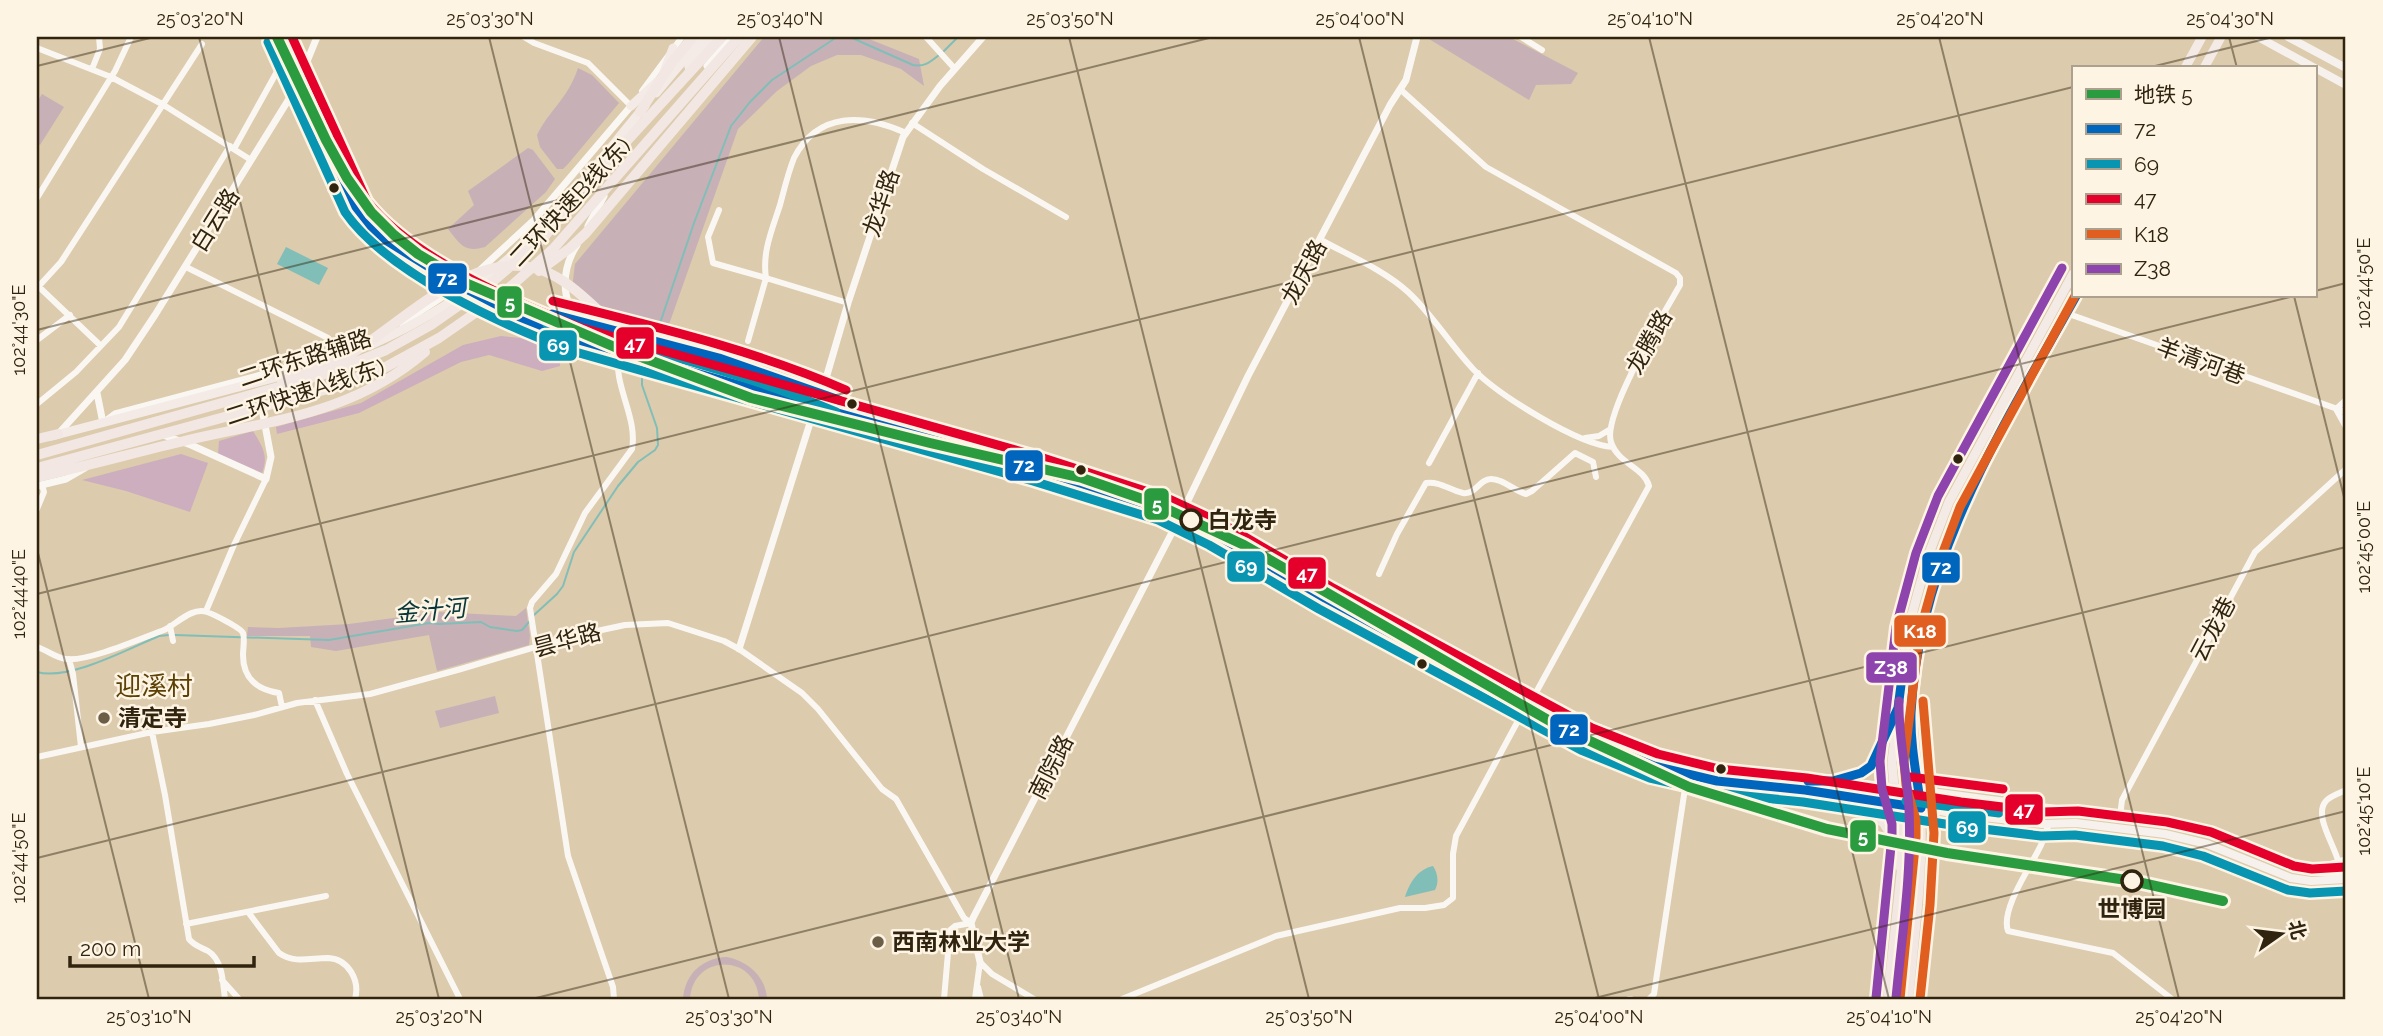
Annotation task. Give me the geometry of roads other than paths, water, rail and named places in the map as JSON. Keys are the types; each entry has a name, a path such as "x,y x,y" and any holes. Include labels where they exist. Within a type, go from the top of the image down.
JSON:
{"highway":[{"path":"639,112 672,62 693,37"},
{"name":"二环快速B线(东)","path":"37,453 306,380 355,363 414,336 465,303 543,238 612,157 722,37"},
{"name":"二环快速A线(东)","path":"37,469 324,390 384,368 439,338 501,295 553,249 739,37"},
{"path":"501,295 548,265 580,240 752,37"},
{"path":"200,410 326,366 351,354 426,301 471,276 498,266 528,266 558,278 637,341 851,404"},
{"path":"39,483 122,455 284,419 354,398 395,376 445,335"},
{"path":"37,439 58,434"},
{"path":"1888,999 1902,872 1904,822 1894,787"},
{"path":"1908,999 1919,882 1919,790"},
{"path":"1824,794 1874,816 1884,824 1890,833 1902,872"}],"main road":[{"path":"279,37 290,62 301,77"},
{"path":"286,37 301,77 354,190 376,222 405,245 464,282 491,303 540,327 1130,497 1215,534 1325,598 1526,706 1620,754 1654,766 1687,775 1921,808 2049,824 2076,823 2185,838 2291,877 2311,881 2346,879"},
{"path":"37,453 118,424 340,358 433,313 485,277 534,235 703,37"},
{"path":"639,112 714,37"},
{"path":"2186,66 2202,37"},
{"path":"2205,66 2221,37"},
{"path":"2258,37 2310,66"},
{"path":"2288,37 2300,40 2346,68"},
{"path":"662,78 673,48"},
{"path":"662,78 684,59"},
{"path":"2316,69 2346,86"},
{"path":"1894,787 1892,762 1908,629 1938,529 1949,502 2072,276"},
{"path":"464,282 544,311 725,359 788,379 851,404 1162,496 1185,506 1596,732 1660,758 1720,772 1894,787 2191,828 2300,870 2346,871"},
{"path":"1919,790 1911,715 1912,687 1919,635 1939,563 1960,510 2075,298"},
{"path":"600,346 595,343 593,335 598,328 603,327"},
{"path":"58,434 103,423 118,424"},
{"path":"37,469 123,445"},
{"path":"1002,461 1006,458 1004,451"},
{"path":"1833,781 1861,774 1871,766 1898,708"}],"street":[{"path":"92,69 100,49 99,37"},
{"path":"37,198 111,77 131,37"},
{"name":"白云路","path":"58,434 125,360 186,267 301,77 317,37"},
{"path":"524,37 588,63 639,112"},
{"name":"二环东路辅路","path":"103,423 115,414 338,352 419,312 464,282 502,252 639,112 673,48 682,37"},
{"name":"二环东路辅路","path":"39,483 66,479 123,445 262,409 372,374 445,335 501,295 558,243 732,37"},
{"path":"926,37 956,69"},
{"name":"龙华路","path":"822,392 848,303 906,133 983,37"},
{"name":"龙庆路","path":"1180,517 1248,376 1406,80 1417,37"},
{"path":"1521,37 1542,50"},
{"path":"102,346 38,286 61,262 202,44"},
{"path":"37,48 111,77 162,104 251,160"},
{"path":"37,404 76,372 119,327 279,68 290,62"},
{"name":"龙腾路","path":"1400,89 1486,167 1676,273 1680,278 1680,285 1627,382 1609,430"},
{"path":"748,341 766,278 763,260 793,161 810,136 824,127 854,119 885,123 906,133"},
{"path":"912,123 983,169 1066,217"},
{"path":"584,323 571,309 565,285 568,261 615,176"},
{"path":"719,210 708,237 713,263 848,303"},
{"path":"1321,240 1385,275 1408,292 1478,373 1548,422 1602,447 1614,447"},
{"path":"186,267 328,338 338,352"},
{"name":"羊清河巷","path":"2066,313 2346,412"},
{"path":"37,340 70,315"},
{"path":"614,999 613,987 568,856 530,608 556,574 585,513 632,450 630,420 618,373 619,351"},
{"path":"1429,463 1478,373"},
{"path":"97,393 103,423"},
{"path":"2346,400 2336,409 2346,427"},
{"path":"739,649 815,407"},
{"path":"206,611 266,479 271,457 262,409"},
{"path":"1533,698 1649,486 1648,479 1618,456 1609,430 1591,438 1580,438"},
{"path":"163,435 202,449 266,479"},
{"path":"1379,574 1397,534 1426,483 1438,483 1465,494 1491,479 1526,494 1575,453 1594,462 1596,477"},
{"name":"云龙巷","path":"2120,817 2122,800 2255,552 2346,469"},
{"path":"37,509 44,492 39,483"},
{"name":"南院路","path":"971,923 1180,517"},
{"path":"37,647 70,662 170,626 192,614 206,611 234,624 244,634 243,662 246,672 253,683 264,691 279,693 282,707"},
{"name":"昙华路","path":"37,757 152,732 209,724 315,700 370,694 569,637 625,625 657,622 679,625 739,649 802,693 818,709 882,789 896,799 964,918 971,923"},
{"path":"170,626 173,641"},
{"path":"70,662 81,747"},
{"path":"315,700 347,774 460,999"},
{"path":"1122,999 1276,936 1400,908 1434,908 1449,902 1453,898 1453,854 1457,836 1526,706"},
{"path":"152,732 192,943 217,959 225,999"},
{"path":"1649,999 1654,994 1687,775"},
{"path":"2338,861 2323,822 2323,808 2326,800 2346,790"},
{"path":"2049,824 2012,901 2006,925 2008,931 2113,953 2172,999"},
{"path":"2321,872 2346,859"},
{"path":"187,924 326,896"},
{"path":"248,912 285,957 304,960 328,958 350,970 357,991 355,999"},
{"path":"944,999 950,930 955,926 971,923 980,962 975,999"},
{"path":"980,962 992,974 1034,999"},
{"path":"222,980 239,999"},
{"path":"976,982 981,999"}],"water":[{"path":"286,247 328,268 319,285 277,264"},
{"path":"1433,866 1437,878 1435,890 1405,897 1415,877"}],"waterway":[{"name":"金汁河","path":"657,332 731,126 772,80 837,37"},
{"name":"金汁河","path":"850,37 913,65 924,65 939,55"},
{"name":"金汁河","path":"944,51 958,37"},
{"name":"金汁河","path":"534,615 563,586 574,552 618,486 638,462 658,445 657,428 642,385 645,369"},
{"name":"金汁河","path":"175,635 329,640 429,623 481,622 490,627 517,631 522,630 529,622"},
{"name":"金汁河","path":"37,672 50,674 81,668 159,636 169,635"}],"metro line":[{"name":"5","path":"277,37 326,140 347,178 371,212 418,254 468,284 617,348 751,398 1082,478 1154,503 1244,545 1562,728 1689,787 1827,829 1947,853 2133,881 2223,901"}],"place":[{"name":"白龙寺","path":"1191,520"},
{"name":"清定寺","path":"104,718"},
{"name":"世博园","path":"2132,881"},
{"name":"西南林业大学","path":"878,942"}],"district":[{"name":"迎溪村","path":"154,686"}]}
